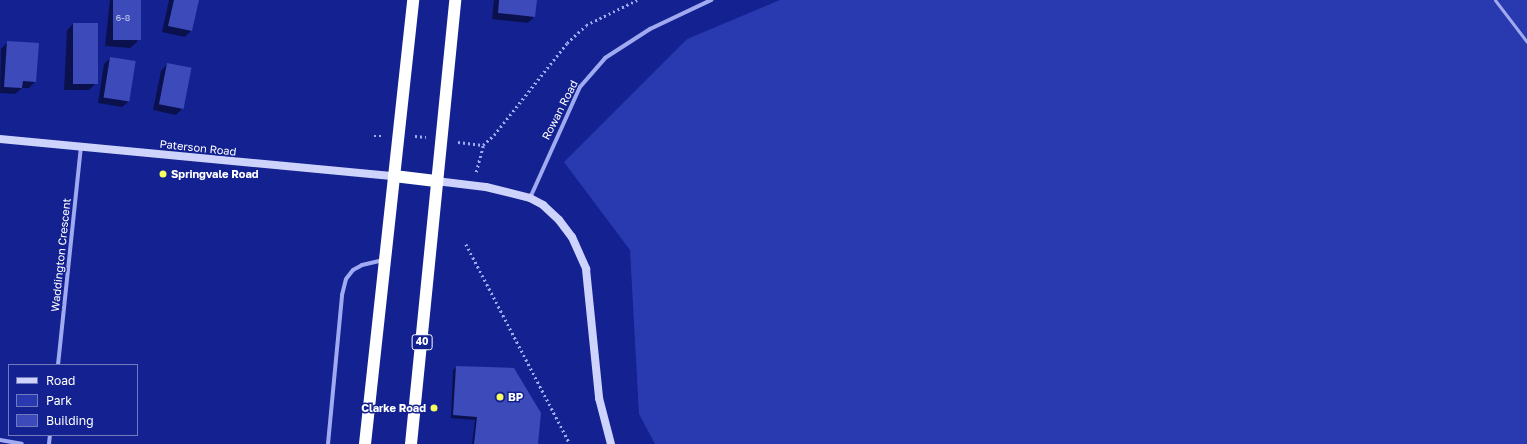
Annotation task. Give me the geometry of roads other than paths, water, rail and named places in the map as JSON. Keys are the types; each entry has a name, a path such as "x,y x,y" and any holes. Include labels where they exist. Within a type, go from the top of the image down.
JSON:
{"highway":[{"path":"365,444 413,0"},
{"name":"40","path":"411,444 433,241 436,181 456,0"},
{"path":"394,176 436,181"}],"street":[{"name":"Rowan Road","path":"530,198 580,87 605,58 650,29 711,0"},
{"name":"Paterson Road","path":"0,139 394,176"},
{"name":"Waddington Crescent","path":"58,364 81,147"},
{"path":"436,181 474,185 530,198 542,205 559,220 572,237 586,269 599,398 611,444"},
{"path":"328,444 342,295 346,280 353,270 362,265 385,259"},
{"path":"0,440 22,444"}],"lane":[{"path":"1495,0 1527,42"}],"place":[{"name":"Springvale Road","path":"163,174"},
{"name":"BP","path":"500,397"},
{"name":"Clarke Road","path":"434,408"}]}
